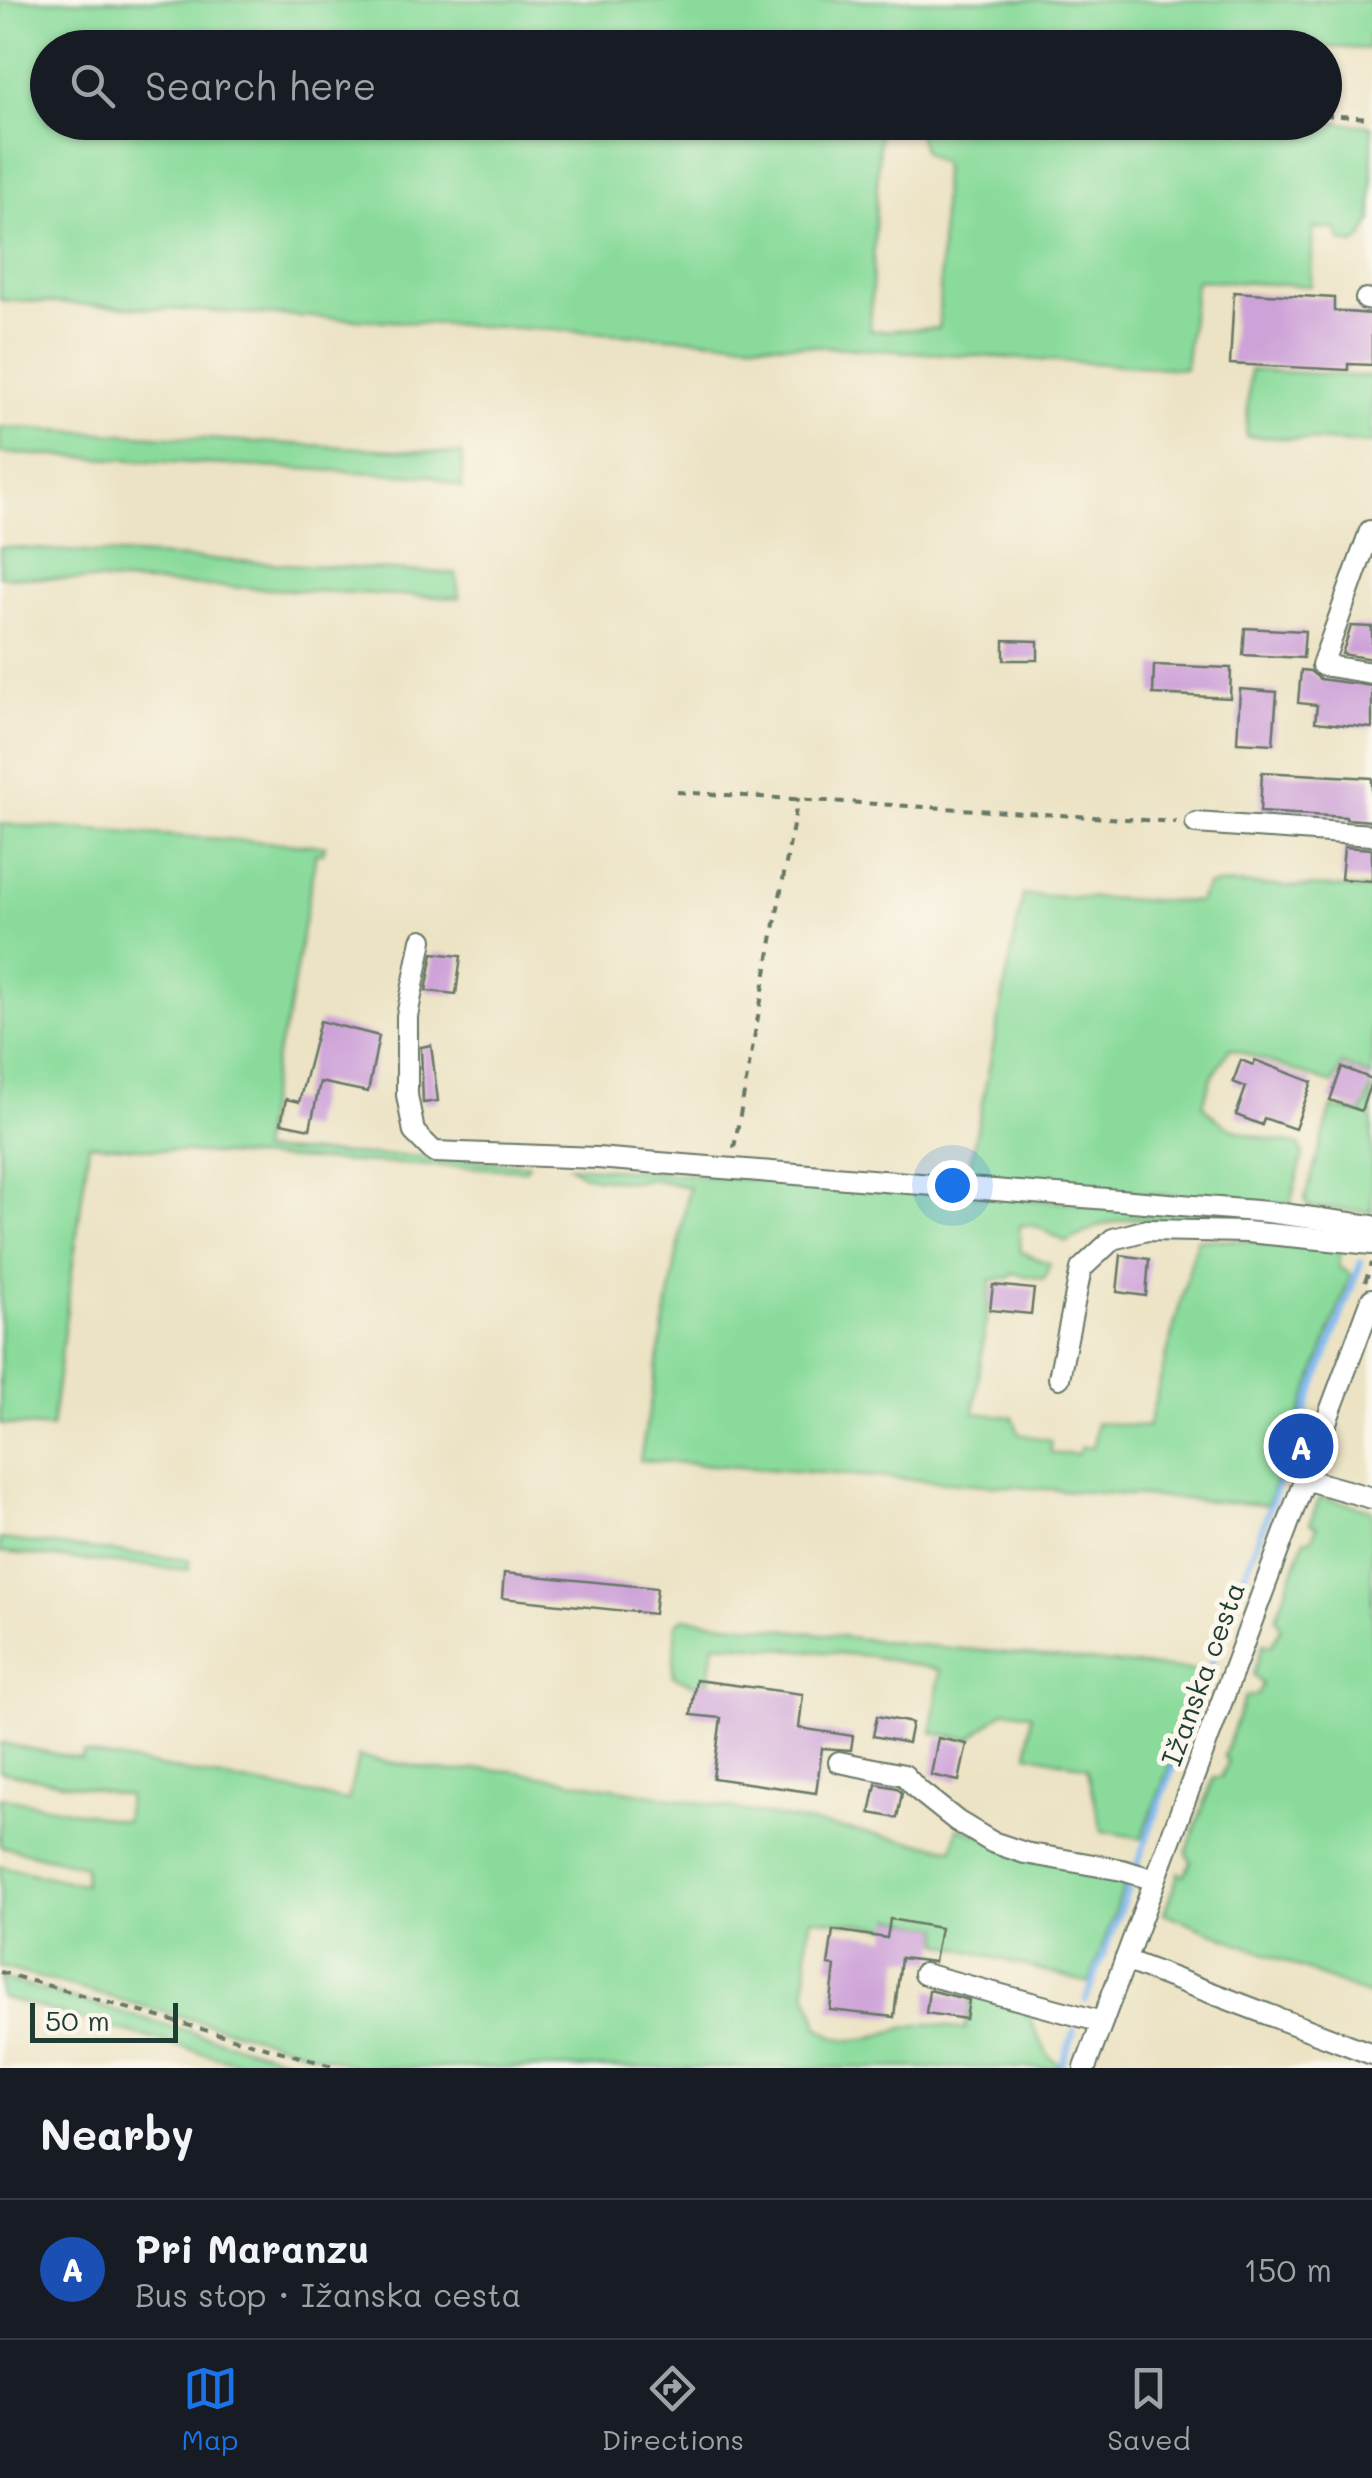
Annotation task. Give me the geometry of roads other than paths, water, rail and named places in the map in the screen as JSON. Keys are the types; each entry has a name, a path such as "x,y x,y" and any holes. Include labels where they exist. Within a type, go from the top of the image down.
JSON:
{"street":[{"path":"1372,532 1322,665 1372,673"},
{"path":"1196,823 1372,835"},
{"path":"422,940 407,1016 407,1095 414,1132 434,1152 597,1158 1249,1210 1372,1226"},
{"path":"1059,1378 1080,1269 1112,1240 1147,1230 1247,1232 1372,1244"},
{"name":"Ižanska cesta","path":"1085,2068 1372,1299"},
{"path":"1304,1479 1372,1498"},
{"path":"838,1762 904,1774 957,1821 992,1842 1155,1880"},
{"path":"1125,1960 1372,2054"},
{"path":"924,1974 1102,2022"}],"waterway":[{"path":"1136,1867 1361,1262"},
{"path":"1086,2000 1131,1881"},
{"path":"1061,2068 1074,2031"}],"place":[{"name":"Pri Maranzu","path":"1301,1446"}]}
